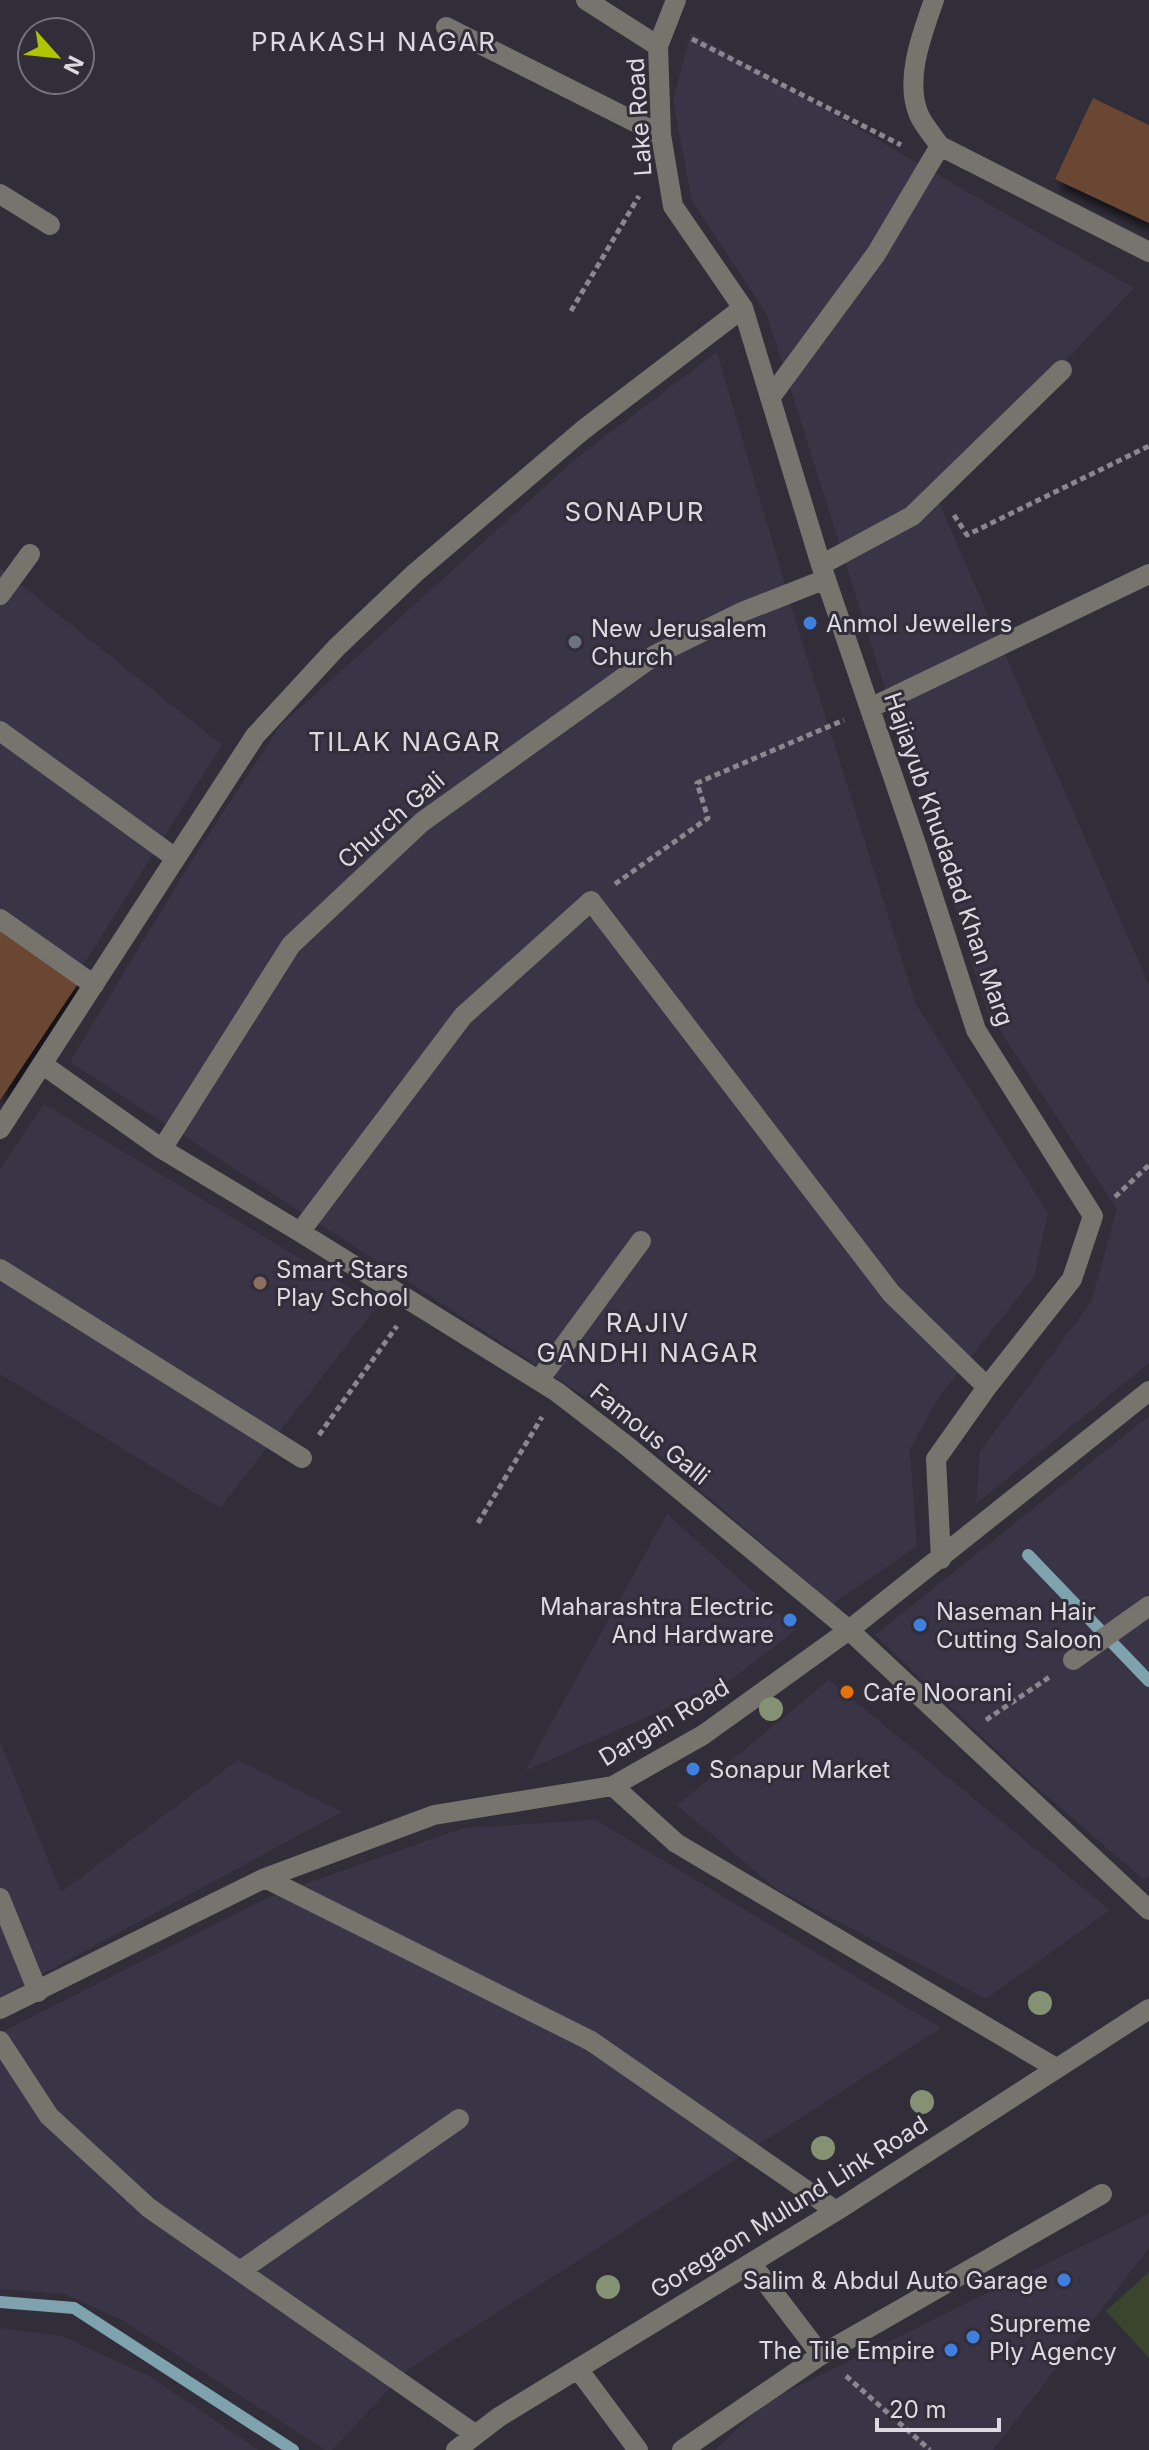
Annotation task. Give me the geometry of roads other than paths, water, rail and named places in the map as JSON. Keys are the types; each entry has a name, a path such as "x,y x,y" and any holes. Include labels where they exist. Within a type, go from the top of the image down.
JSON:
{"street":[{"path":"586,0 658,46"},
{"name":"Lake Road","path":"676,0 658,46 663,144 673,206 743,308"},
{"path":"934,0 923,30 913,83 919,115 936,154 1149,252"},
{"path":"446,27 663,144"},
{"path":"770,398 876,254 936,154"},
{"path":"0,194 50,225"},
{"path":"0,1129 255,736 337,647 415,573 583,430 743,308"},
{"name":"Hajiayub Khudadad Khan Marg","path":"743,308 823,572 976,1030 1093,1216 1072,1279 987,1387"},
{"name":"Church Gali","path":"162,1149 291,945 422,822 655,655 823,572 912,516 1062,370"},
{"path":"0,595 30,554"},
{"path":"870,708 1149,574"},
{"path":"0,731 174,857"},
{"path":"300,1232 463,1016 591,901 891,1293 987,1387 936,1459 941,1559"},
{"path":"0,919 94,985"},
{"name":"Famous Galli","path":"42,1064 162,1149 557,1392 849,1630 1149,1910"},
{"path":"539,1380 641,1241"},
{"path":"0,1269 302,1458"},
{"name":"Dargah Road","path":"0,2009 265,1878 434,1815 613,1786 703,1735 849,1630 1149,1391"},
{"path":"1073,1660 1149,1606"},
{"path":"613,1786 676,1843 1056,2068"},
{"path":"265,1878 591,2041 836,2211"},
{"path":"0,1898 38,1992"},
{"name":"Goregaon Mulund Link Road","path":"456,2450 499,2417 836,2211 1149,2009"},
{"path":"0,2041 49,2116 149,2208 476,2435"},
{"path":"240,2271 459,2119"},
{"path":"682,2450 821,2355 1102,2194"},
{"path":"751,2263 821,2355"},
{"path":"578,2369 638,2450"}],"waterway":[{"path":"1028,1555 1149,1681"},
{"path":"0,2302 74,2308 293,2450"}],"place":[{"name":"Anmol Jewellers","path":"810,623"},
{"name":"New Jerusalem Church","path":"575,642"},
{"name":"Smart Stars Play School","path":"260,1283"},
{"name":"Maharashtra Electric And Hardware","path":"790,1620"},
{"name":"Naseman Hair Cutting Saloon","path":"920,1625"},
{"name":"Cafe Noorani","path":"847,1692"},
{"name":"Sonapur Market","path":"693,1769"},
{"name":"Salim & Abdul Auto Garage","path":"1064,2280"},
{"name":"Supreme Ply Agency","path":"973,2337"},
{"name":"The Tile Empire","path":"951,2350"}],"district":[{"name":"PRAKASH NAGAR","path":"374,41"},
{"name":"SONAPUR","path":"635,511"},
{"name":"TILAK NAGAR","path":"405,741"},
{"name":"RAJIV GANDHI NAGAR","path":"648,1337"}]}
